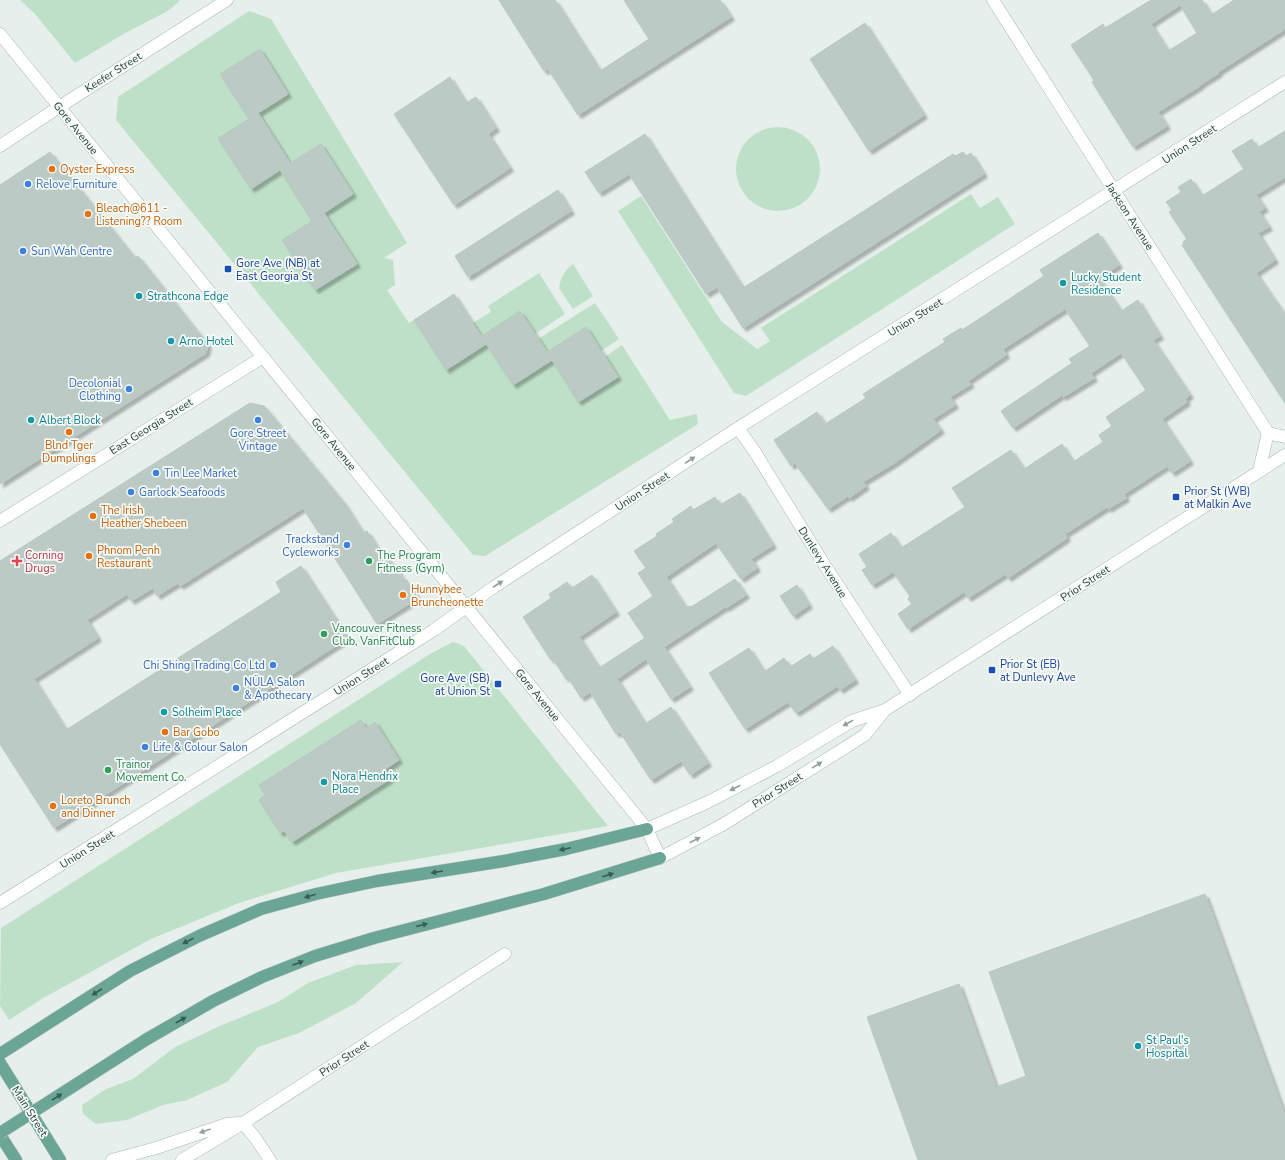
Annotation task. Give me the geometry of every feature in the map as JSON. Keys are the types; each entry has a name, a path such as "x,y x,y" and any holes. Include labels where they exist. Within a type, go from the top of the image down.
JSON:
{"main road":[{"path":"0,1054 130,971 199,936 261,910 316,894 377,881 566,850 647,829"},
{"path":"16,1160 0,1134 147,1039 213,1001 262,977 315,956 374,938 544,894 660,858"},
{"name":"Main Street","path":"0,1062 60,1160"}],"street":[{"name":"Keefer Street","path":"0,146 227,0"},
{"name":"Jackson Avenue","path":"993,0 1268,433"},
{"name":"Gore Avenue","path":"0,34 647,829 660,858"},
{"name":"Union Street","path":"0,903 428,634 500,583 738,428 1114,192 1285,82"},
{"name":"East Georgia Street","path":"0,521 263,357"},
{"name":"Dunlevy Avenue","path":"738,428 822,561 910,695"},
{"path":"1259,471 1268,433 1285,437"},
{"name":"Prior Street","path":"647,829 708,802 777,766 852,721 885,710 1259,471 1284,457"},
{"name":"Prior Street","path":"660,858 724,824 864,735 885,710"},
{"name":"Prior Street","path":"182,1160 243,1123 505,954"},
{"path":"112,1160 156,1148 227,1124 243,1123 270,1160"}],"green space":[{"path":"20,0 180,0 164,13 127,32 75,63 35,14"},
{"path":"249,11 271,19 407,243 384,258 393,260 395,285 387,290 409,323 414,320 445,369 486,344 513,385 552,360 579,402 618,377 605,357 622,345 670,420 697,414 698,424 485,556 473,555 116,120 118,97"},
{"path":"778,127 786,128 801,134 813,146 819,161 819,177 813,192 801,204 786,210 778,211 770,210 755,204 743,192 737,177 736,169 737,161 743,146 755,134 770,128"},
{"path":"971,194 980,208 998,197 1015,224 746,396 734,393 618,211 641,196 721,321 757,349 770,341 761,328"},
{"path":"573,264 593,296 573,309 559,288 563,274"},
{"path":"539,273 565,314 535,334 520,311 481,336 473,323 491,312 488,306"},
{"path":"595,303 619,339 601,351 547,352 538,339"},
{"path":"453,642 464,646 608,826 336,873 239,903 151,939 45,997 9,1020 0,1006 1,928 430,654"},
{"path":"403,962 356,1003 299,1033 258,1047 227,1082 187,1100 163,1105 127,1120 96,1124 83,1114 82,1105 106,1089 133,1079 175,1047 220,1026 278,1002 308,983 356,965"}],"building":[{"path":"499,0 555,0 600,71 649,39 624,0 720,0 731,17 578,115 548,69 544,71"},
{"path":"1151,0 1202,0 1211,15 1234,0 1285,0 1285,29 1218,72 1219,73 1200,86 1158,112 1167,126 1133,147 1092,82 1094,80 1071,45 1103,24 1105,28","holes":["1180,5 1197,33 1168,51 1151,24"]},
{"path":"865,23 924,115 869,151 810,59"},
{"path":"260,49 288,94 258,113 290,163 321,144 353,194 316,218 324,213 357,264 315,290 282,240 312,221 280,170 251,189 218,138 249,119 220,74"},
{"path":"450,77 466,103 476,97 496,128 488,134 510,168 454,205 394,114"},
{"path":"1285,131 1285,177 1256,195 1265,208 1259,212 1269,227 1258,233 1275,260 1256,273 1285,315 1285,403 1182,245 1187,239 1169,212 1172,210 1166,202 1181,192 1178,187 1191,179 1202,196 1244,169 1232,151 1252,139 1257,148"},
{"path":"645,134 743,288 953,154 955,156 963,152 966,156 971,153 984,174 743,328 717,287 706,294 629,174 599,193 585,172"},
{"path":"50,152 135,258 138,256 208,345 206,353 0,484 0,185"},
{"path":"558,190 571,211 468,277 455,256"},
{"path":"1098,233 1119,265 1099,278 1121,311 1138,300 1160,336 1153,340 1190,395 1185,399 1187,402 1162,419 1190,461 1172,473 1167,466 1124,494 1126,498 1108,509 1107,507 1065,534 1067,538 1008,578 1005,574 968,598 964,592 908,629 898,614 912,604 908,599 910,596 893,572 872,585 862,570 867,567 859,554 891,533 901,548 965,507 952,488 1011,450 1024,469 1062,444 1073,462 1103,442 1099,435 1112,426 1106,417 1146,390 1121,353 1091,373 1094,378 1063,397 1062,395 1013,428 1001,411 1072,363 1069,359 1090,346 1065,309 1003,349 1006,355 968,381 971,384 950,397 955,405 933,419 941,430 893,464 863,482 866,486 849,498 848,496 828,509 795,463 791,466 774,440 817,412 825,424 866,398 863,394 945,342 943,339 961,328 962,330 1044,276 1040,270"},
{"path":"454,294 486,344 446,370 414,320"},
{"path":"520,311 547,352 586,327 618,377 578,402 552,360 513,385 481,336"},
{"path":"250,403 264,406 344,503 363,533 367,531 379,550 381,549 392,565 394,564 405,582 407,580 418,598 377,624 303,508 180,586 178,583 157,596 153,588 131,601 127,594 87,620 98,638 34,679 66,730 281,592 276,582 301,566 348,638 54,828 0,744 0,561"},
{"path":"740,493 773,545 751,559 757,568 741,579 716,543 666,577 686,608 691,607 735,579 746,595 664,647 690,687 671,699 646,659 617,679 645,724 671,707 708,763 690,775 681,761 651,780 620,732 616,734 590,692 581,698 568,677 566,679 553,659 551,660 523,617 551,598 549,594 567,582 572,588 592,575 616,612 579,637 599,668 645,638 628,613 653,596 638,573 646,568 634,551 657,536 656,534 674,522 672,519 691,506 693,510 715,497 720,505"},
{"path":"797,585 809,605 793,616 780,596"},
{"path":"833,646 855,680 840,690 837,686 796,713 788,702 745,729 709,673 749,648 764,672 784,658 790,667 810,654 813,659"},
{"name":"Nora Hendrix Place","path":"361,720 366,728 375,722 399,760 384,770 390,779 292,842 284,831 280,833 259,800 265,795 259,785"},
{"name":"St Paul's Hospital","path":"1205,894 1285,1116 1285,1160 918,1160 867,1017 959,984 996,1087 1026,1076 989,972"}],"place":[{"name":"Oyster Express","path":"52,169"},
{"name":"Relove Furniture","path":"28,184"},
{"name":"Bleach@611 - Listening?? Room","path":"88,214"},
{"name":"Sun Wah Centre","path":"23,251"},
{"name":"Gore Ave (NB) at East Georgia St","path":"228,269"},
{"name":"Lucky Student Residence","path":"1063,283"},
{"name":"Strathcona Edge","path":"139,296"},
{"name":"Arno Hotel","path":"171,341"},
{"name":"Decolonial Clothing","path":"129,389"},
{"name":"Albert Block","path":"31,420"},
{"name":"Gore Street Vintage","path":"258,420"},
{"name":"Blnd Tger Dumplings","path":"69,432"},
{"name":"Tin Lee Market","path":"156,473"},
{"name":"Garlock Seafoods","path":"131,492"},
{"name":"Prior St (WB) at Malkin Ave","path":"1176,497"},
{"name":"The Irish Heather Shebeen","path":"93,516"},
{"name":"Trackstand Cycleworks","path":"347,545"},
{"name":"Phnom Penh Restaurant","path":"89,556"},
{"name":"Corning Drugs","path":"17,561"},
{"name":"The Program Fitness (Gym)","path":"369,561"},
{"name":"Hunnybee Bruncheonette","path":"403,595"},
{"name":"Vancouver Fitness Club, VanFitClub","path":"324,634"},
{"name":"Chi Shing Trading Co Ltd","path":"273,665"},
{"name":"Prior St (EB) at Dunlevy Ave","path":"992,670"},
{"name":"Gore Ave (SB) at Union St","path":"498,684"},
{"name":"NÜLA Salon & Apothecary","path":"236,688"},
{"name":"Solheim Place","path":"164,712"},
{"name":"Bar Gobo","path":"165,732"},
{"name":"Life & Colour Salon","path":"145,747"},
{"name":"Trainor Movement Co.","path":"108,770"},
{"name":"Nora Hendrix Place","path":"324,782"},
{"name":"Loreto Brunch and Dinner","path":"53,806"},
{"name":"St Paul's Hospital","path":"1138,1046"}]}
